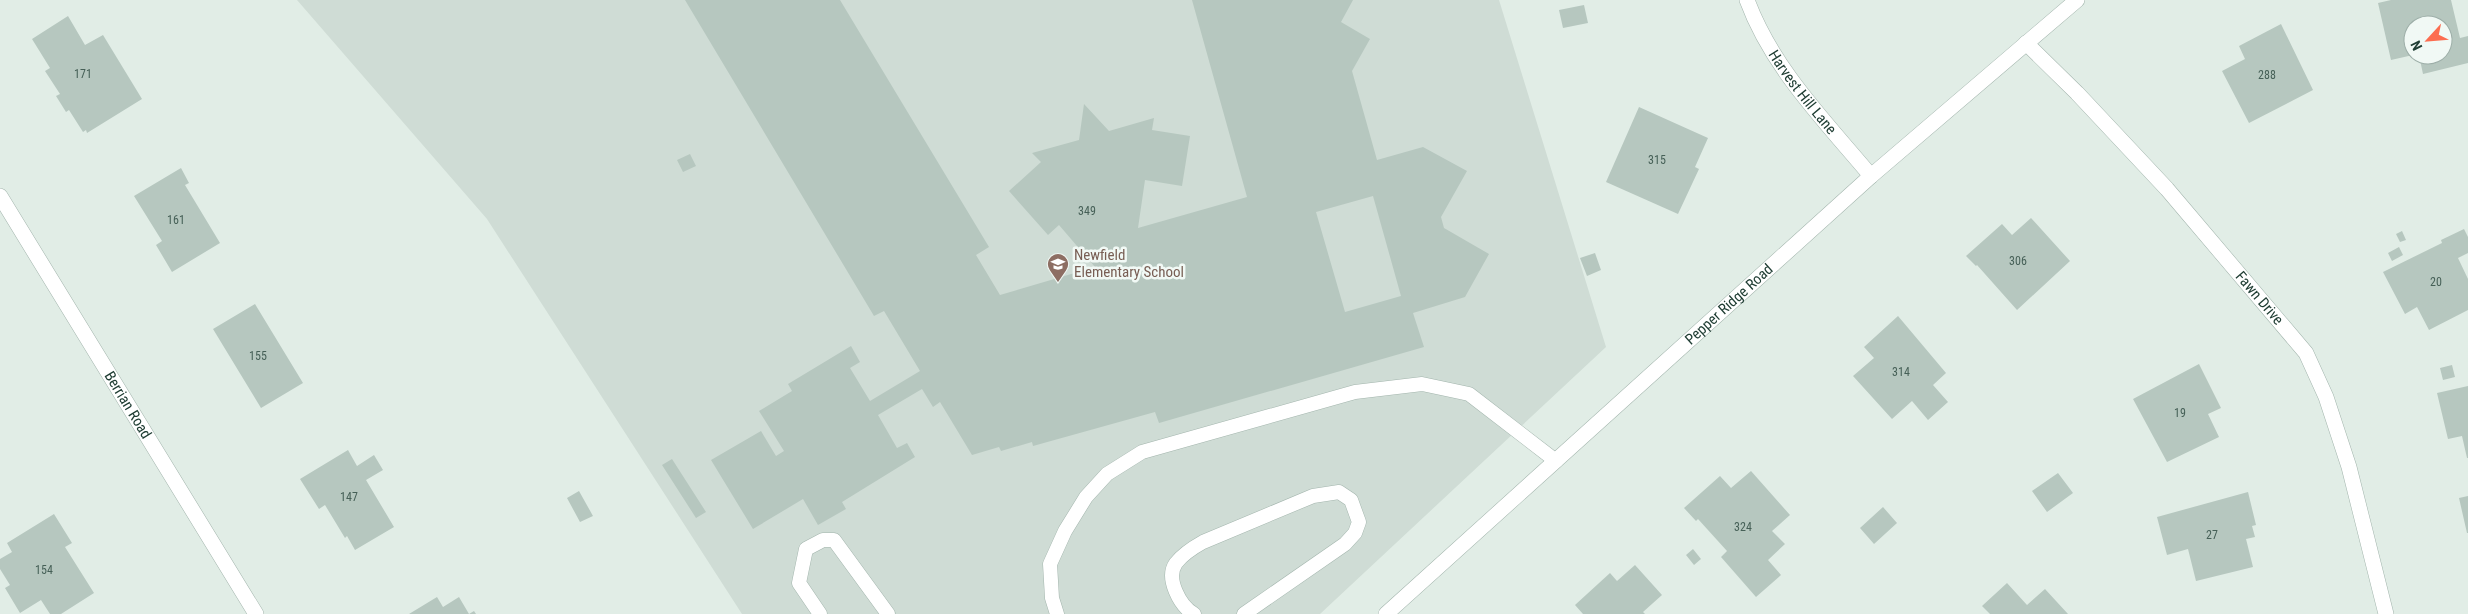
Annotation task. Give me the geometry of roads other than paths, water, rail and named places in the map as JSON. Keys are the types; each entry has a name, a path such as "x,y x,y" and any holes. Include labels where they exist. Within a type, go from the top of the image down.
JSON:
{"street":[{"name":"Harvest Hill Lane","path":"1747,0 1754,18 1783,69 1871,176"},
{"name":"Pepper Ridge Road","path":"1386,614 1871,176 2077,0"},
{"name":"Fawn Drive","path":"2026,43 2077,93 2167,189 2306,353 2326,396 2348,467 2386,614"},
{"name":"Berrian Road","path":"0,196 256,614"}],"lane":[{"path":"1057,614 1052,598 1050,564 1065,532 1086,497 1107,474 1142,452 1355,392 1422,384 1469,394 1556,461"},
{"path":"1194,614 1182,602 1172,576 1175,564 1190,550 1204,542 1313,496 1339,492 1351,500 1360,522 1350,538 1244,614"},
{"path":"820,614 799,583 800,567 806,549 823,540 834,540 888,614"}],"place":[{"name":"Newfield Elementary School","path":"1058,283"}]}
